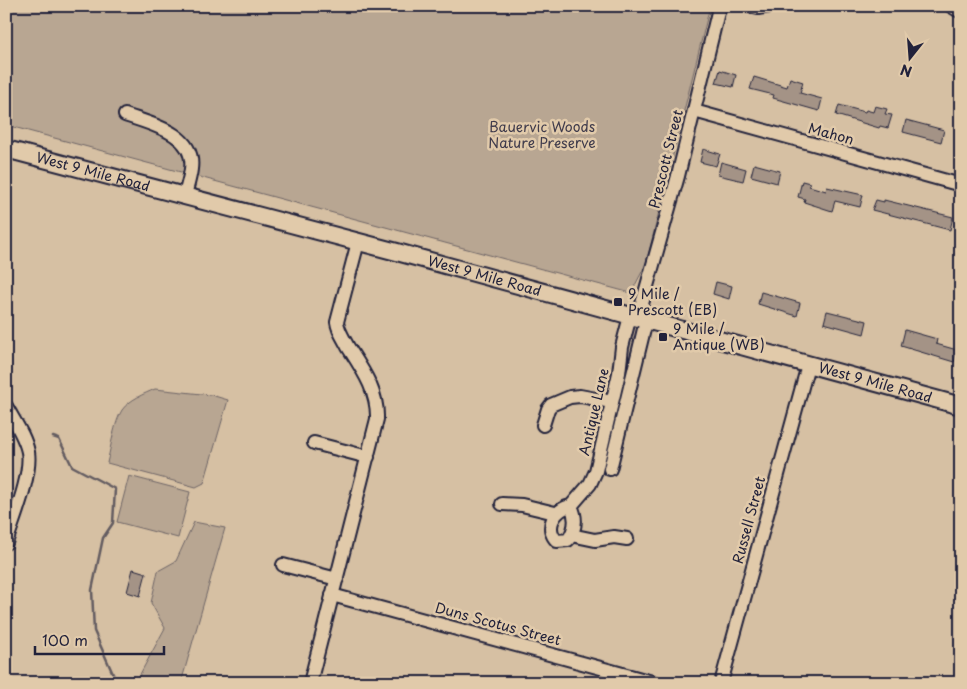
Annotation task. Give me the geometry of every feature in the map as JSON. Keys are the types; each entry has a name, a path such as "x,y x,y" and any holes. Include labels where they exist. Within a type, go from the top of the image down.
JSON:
{"main road":[{"name":"West 9 Mile Road","path":"6,149 185,195 961,406"}],"street":[{"name":"Prescott Street","path":"638,318 664,227 718,12 722,6"},
{"path":"750,6 758,8 770,6"},
{"path":"951,6 961,12"},
{"name":"Mahon","path":"694,112 961,185"},
{"path":"125,115 167,130 179,138 186,146 191,159 192,169 185,195"},
{"path":"310,683 377,418 376,402 371,386 341,334 337,322 358,242"},
{"path":"610,469 638,318"},
{"name":"Antique Lane","path":"555,514 564,507 570,506 590,484 596,471 612,402 638,318"},
{"name":"Russell Street","path":"720,683 808,365"},
{"path":"543,425 551,405 570,397 580,396 612,402"},
{"path":"6,406 24,440 28,462 22,493 6,543"},
{"path":"314,443 368,457"},
{"path":"502,504 522,505 555,514 550,530 552,536 557,540 563,541 568,540 571,535 576,519 570,506"},
{"path":"571,535 595,540 614,537 626,539"},
{"path":"283,565 337,579"},
{"name":"Duns Scotus Street","path":"332,595 656,683"}],"green space":[{"name":"Bauervic Woods Nature Preserve","path":"6,6 710,6 646,264 631,293 6,125"},
{"path":"155,389 211,395 228,400 204,483 196,487 107,463 115,428 122,410 133,400"},
{"path":"129,476 190,492 178,538 117,522"},
{"path":"194,522 225,528 181,683 119,683 138,678 165,628 151,603 158,571 176,561"}],"building":[{"path":"720,70 736,75 733,87 716,83"},
{"path":"754,77 787,87 790,78 803,82 800,93 822,99 819,111 773,98 774,95 750,89"},
{"path":"839,105 865,112 866,110 873,112 875,106 887,109 885,114 892,115 888,128 880,126 879,128 836,115"},
{"path":"906,120 944,130 941,142 903,132"},
{"path":"703,149 720,154 716,166 700,162"},
{"path":"721,162 746,169 743,181 718,175"},
{"path":"754,164 780,171 777,183 751,176"},
{"path":"802,181 810,183 809,186 826,191 827,187 863,195 860,207 835,201 832,211 804,202 805,199 798,197"},
{"path":"876,200 884,202 884,200 953,217 950,230 872,210"},
{"path":"716,282 732,286 729,299 713,294"},
{"path":"761,292 800,303 797,316 758,304"},
{"path":"827,311 867,321 864,334 824,323"},
{"path":"905,330 937,339 936,344 957,350 954,362 901,346"},
{"path":"133,569 146,573 140,596 127,592"}],"waterway":[{"path":"53,437 59,439 72,466 115,489 113,523 103,538 92,590 94,631 117,683"}],"place":[{"name":"9 Mile / Prescott (EB)","path":"618,302"},
{"name":"9 Mile / Antique (WB)","path":"663,337"}]}
